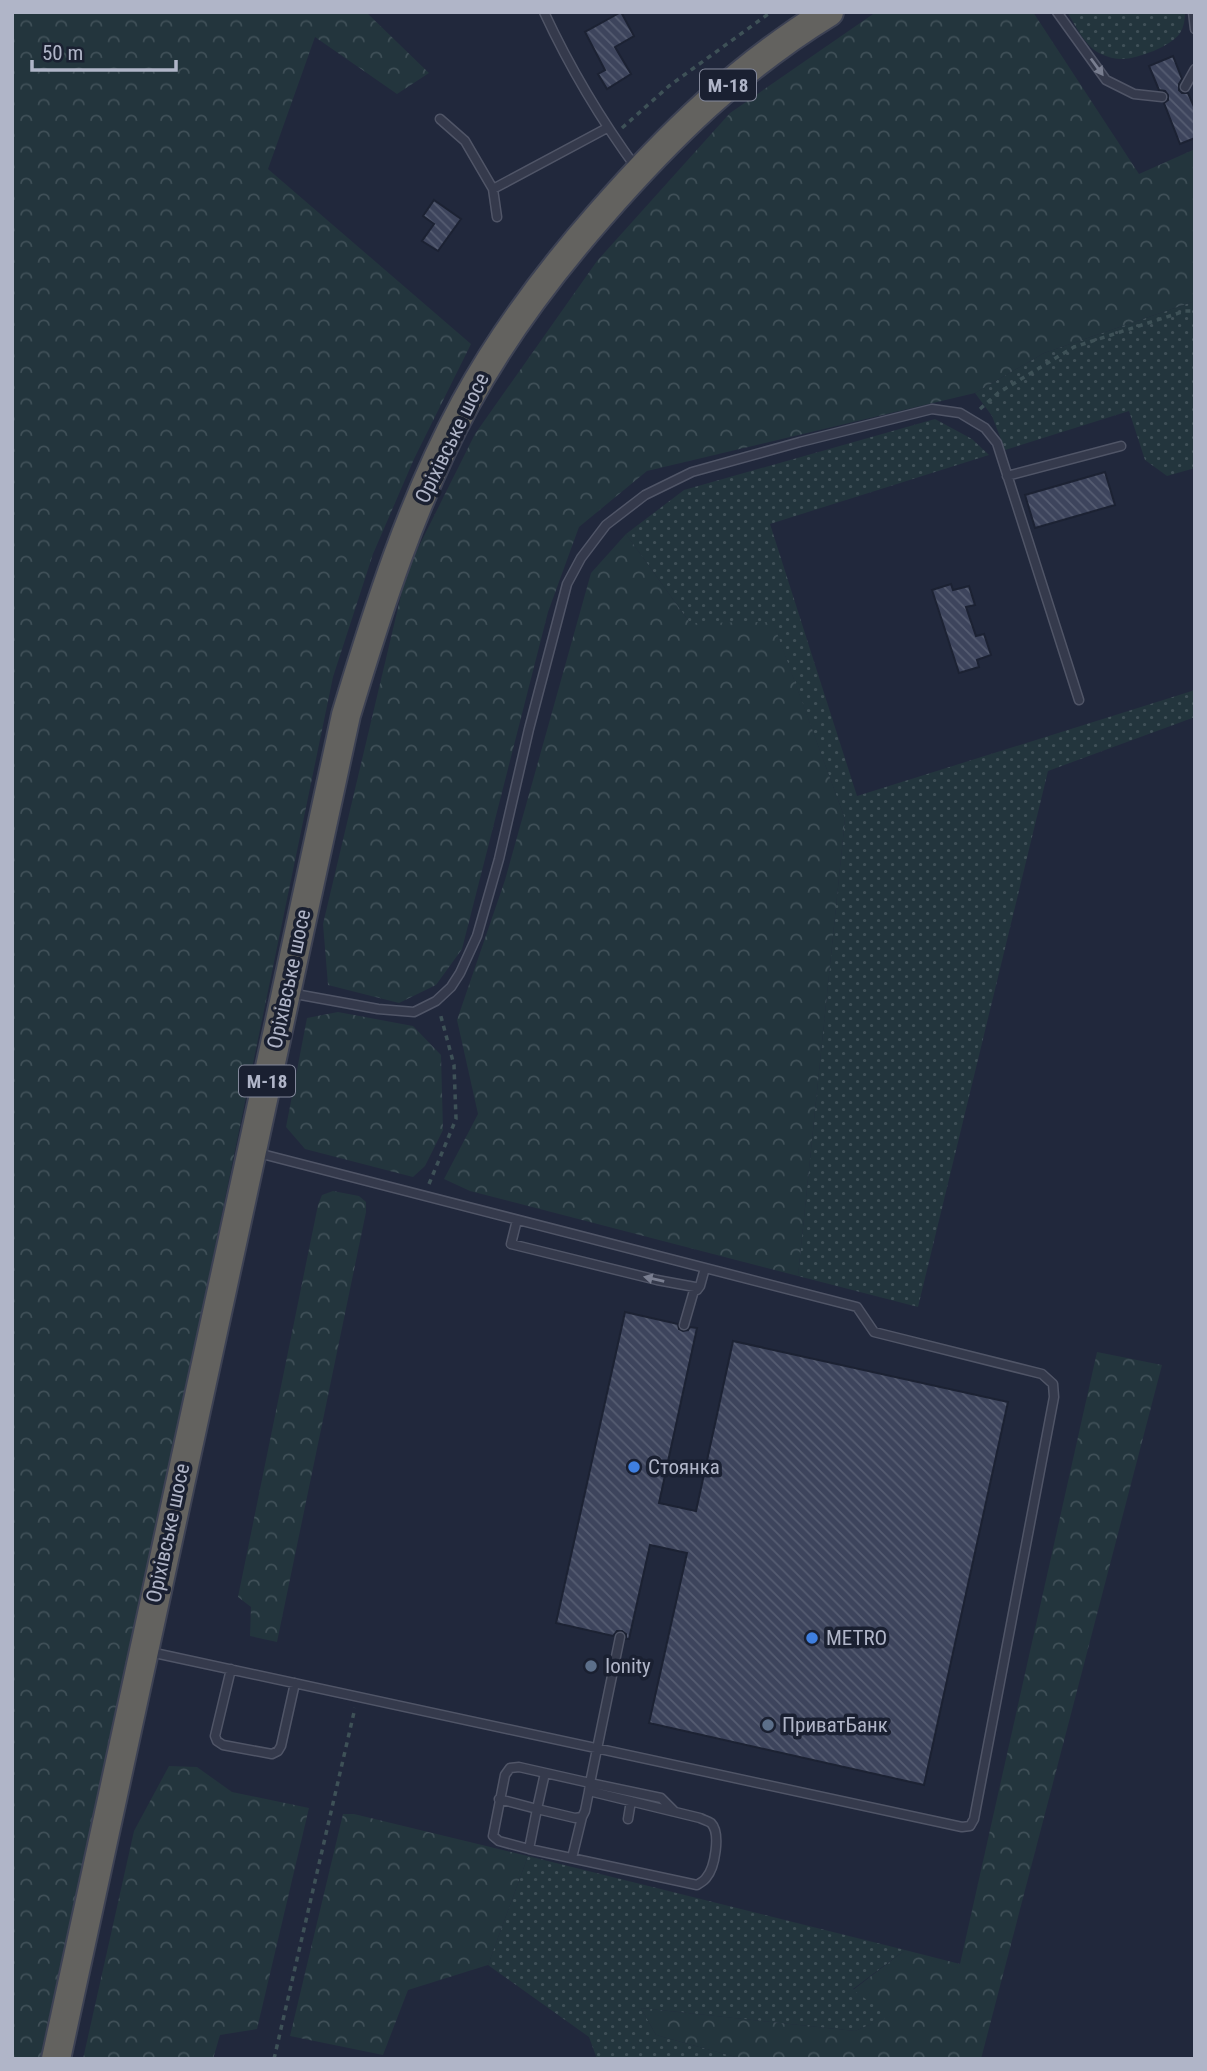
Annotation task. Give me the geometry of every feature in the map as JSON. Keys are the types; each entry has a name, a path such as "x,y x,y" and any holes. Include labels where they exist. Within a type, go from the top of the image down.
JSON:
{"highway":[{"name":"М-18","path":"638,171 689,119 738,76 829,12"},
{"name":"Оріхівське шосе","path":"56,2059 346,715 377,611 430,476 464,405 504,338 568,251 638,171"}],"lane":[{"path":"544,12 559,44 610,132 638,171"},
{"path":"1057,12 1106,80 1134,94 1162,97"},
{"path":"1193,12 1195,29"},
{"path":"1185,87 1195,69"},
{"path":"440,119 465,141 493,189 497,217"},
{"path":"493,189 610,132"},
{"path":"286,993 378,1009 414,1012 436,1001 451,987 477,936 499,859 567,584 581,558 606,525 645,495 692,471 932,409 960,413 985,428 996,443 1079,700"},
{"path":"1007,476 1121,446"},
{"path":"143,1650 962,1827 970,1826 974,1819 1054,1397 1053,1384 1042,1374 874,1332 857,1307 251,1152"},
{"path":"517,1220 511,1244 695,1287 697,1290 705,1268"},
{"path":"684,1325 695,1287"},
{"path":"572,1858 591,1786 620,1637"},
{"path":"230,1669 215,1735 217,1741 223,1745 272,1754 278,1751 282,1746 295,1683"},
{"path":"519,1767 591,1786 631,1801 700,1818 712,1824 716,1845 706,1880 697,1885 528,1849 499,1841 493,1836 505,1774 510,1768 519,1767"},
{"path":"528,1849 545,1773"},
{"path":"591,1786 662,1798 674,1811"},
{"path":"499,1799 575,1818 582,1817"},
{"path":"628,1819 631,1801"}],"path":[{"path":"610,132 771,12"},
{"path":"969,419 998,393 1074,347 1185,311 1195,312"},
{"path":"424,1196 456,1119 454,1065 436,1001"},
{"path":"274,2059 358,1696"}],"green space":[{"path":"12,12 366,12 429,73 397,94 315,37 268,169 471,344 414,459 373,554 333,677 47,2059 12,2059"},
{"path":"876,12 1033,12 1139,174 1195,149 1195,301 1044,353 975,393 647,471 579,527 548,612 462,949 436,985 399,1003 328,985 323,924 407,570 475,434 597,261 730,113"},
{"path":"1067,12 1185,12 1181,31 1170,43 1145,54 1122,59 1095,51 1081,36"},
{"path":"1195,301 1195,468 1167,476 1145,460 1129,411 1005,450 992,416 975,393 1044,353"},
{"path":"935,419 972,439 989,455 770,524 857,796 1195,690 1195,717 1048,771 918,1307 798,1276 845,819 773,623 690,623 626,534 684,490"},
{"path":"626,534 690,623 773,622 845,819 798,1276 470,1191 444,1179 478,1114 457,1020 505,880 591,573"},
{"path":"338,1012 413,1026 441,1055 443,1130 425,1166 413,1177 305,1149 286,1127 307,1018"},
{"path":"333,1191 359,1196 366,1202 366,1212 277,1642 250,1636 251,1607 238,1597 318,1205 322,1195"},
{"path":"1097,1352 1162,1365 981,2059 743,2059 656,2035 641,2008 855,2031 890,2016 853,1990 905,1950 960,1964"},
{"path":"169,1766 197,1767 232,1792 309,1808 257,2029 220,2035 213,2059 83,2059 134,1831"},
{"path":"343,1814 354,1814 528,1856 488,1965 408,1990 383,2055 290,2036"},
{"path":"528,1856 905,1950 853,1989 891,2016 855,2031 641,2008 656,2035 743,2059 597,2059 589,2037 488,1965"}],"building":[{"path":"621,12 634,36 615,47 631,74 607,89 598,74 605,70 585,32"},
{"path":"1173,56 1182,79 1179,90 1188,93 1195,109 1195,138 1180,144 1164,103 1168,100 1168,95 1159,90 1149,66"},
{"path":"434,200 461,219 438,251 422,241 434,224 423,216"},
{"path":"1105,472 1115,505 1035,528 1025,495"},
{"path":"951,584 953,590 969,586 975,605 966,607 976,636 984,634 991,655 977,660 979,667 959,673 932,590"},
{"name":"METRO","path":"625,1312 678,1324 683,1331 690,1327 697,1328 659,1503 696,1511 733,1341 1008,1402 924,1785 649,1723 687,1553 650,1545 629,1639 626,1639 626,1634 622,1631 617,1631 613,1636 556,1623"}],"place":[{"name":"Стоянка","path":"634,1467"},
{"name":"METRO","path":"812,1638"},
{"name":"Ionity","path":"591,1666"},
{"name":"ПриватБанк","path":"768,1725"}]}
